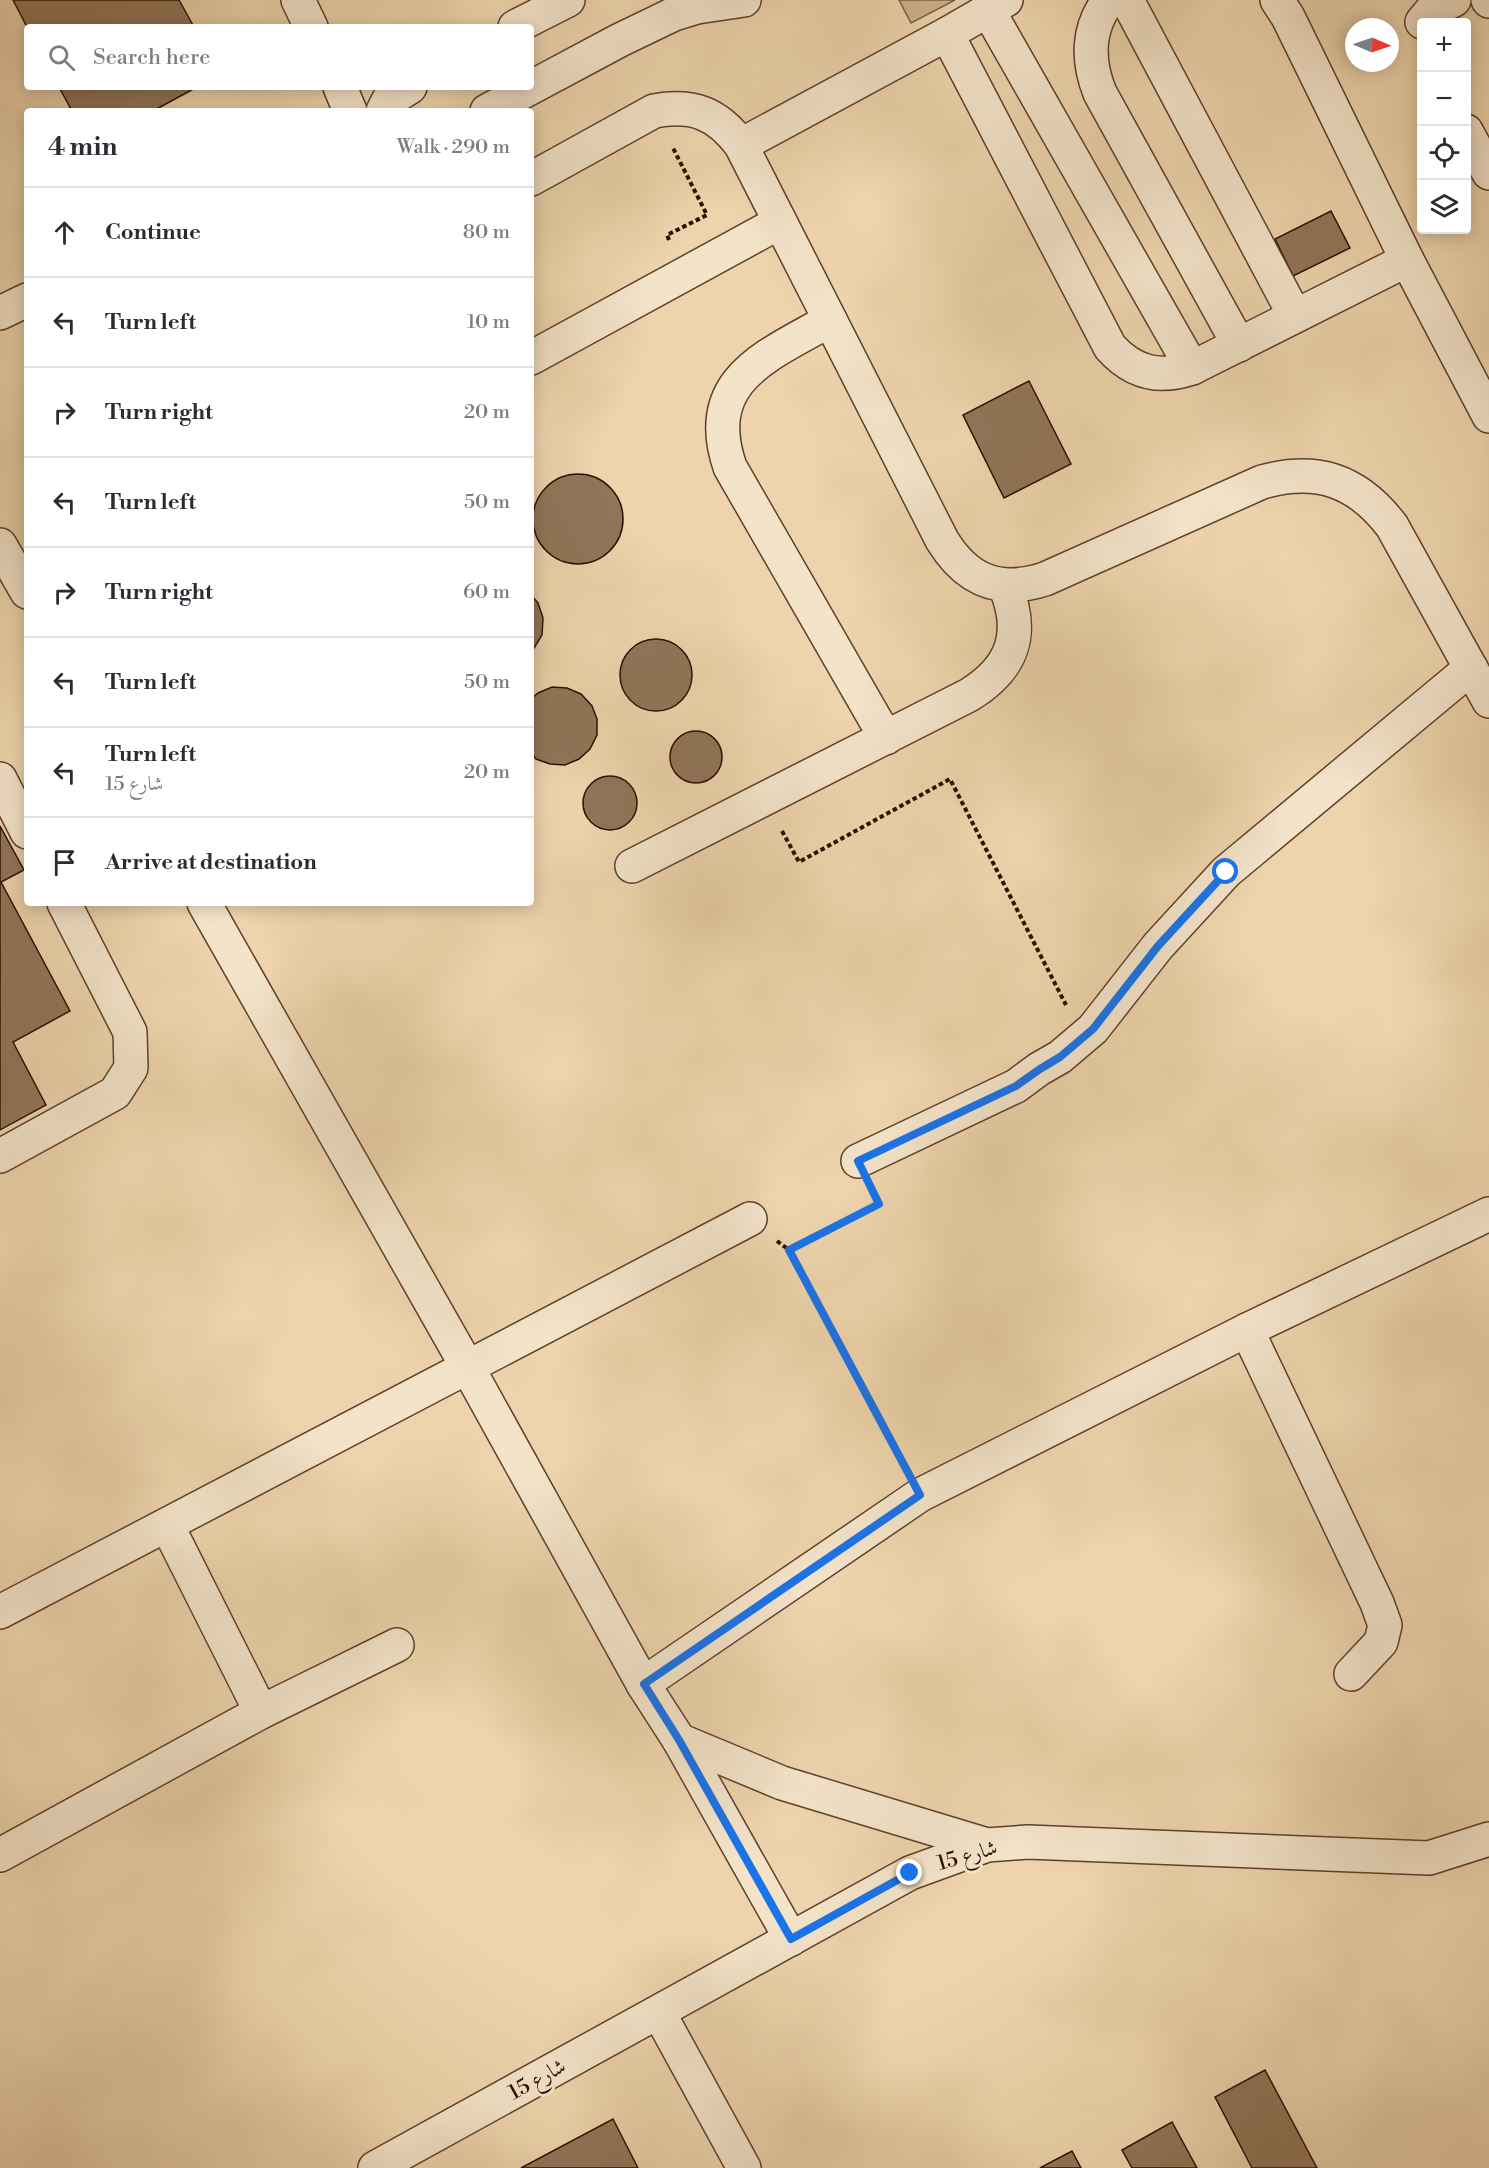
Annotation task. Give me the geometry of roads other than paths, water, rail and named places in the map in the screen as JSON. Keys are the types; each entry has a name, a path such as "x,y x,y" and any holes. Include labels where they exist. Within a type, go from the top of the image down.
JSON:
{"street":[{"path":"298,0 310,24"},
{"path":"521,24 568,0"},
{"path":"534,86 674,14 698,7 744,0"},
{"path":"1109,0 1097,19 1092,37 1090,56 1093,75 1100,93 1239,345"},
{"path":"1127,0 1295,316"},
{"path":"1277,0 1288,17 1407,260 1489,416"},
{"path":"741,145 997,5 1192,368"},
{"path":"947,34 1110,347 1133,367 1162,374 1178,373 1192,368 1407,260"},
{"path":"341,90 349,108"},
{"path":"384,108 388,101 405,90"},
{"path":"493,108 526,90"},
{"path":"534,177 654,111 687,108 718,120 731,131 741,145 953,558 968,571 985,581 1005,586 1025,585 1045,579 1262,482 1284,477 1305,476 1327,479 1346,485 1364,495 1392,526 1489,701"},
{"path":"1471,138 1489,172"},
{"path":"534,356 780,222"},
{"path":"0,313 24,301"},
{"path":"830,320 759,361 744,374 732,390 724,407 723,447 730,467 886,738"},
{"path":"0,545 24,587"},
{"path":"632,866 886,738 987,684 1002,668 1012,649 1015,627 1013,606 1005,586"},
{"path":"858,1161 1016,1086 1060,1057 1093,1029 1177,924 1226,872 1471,668"},
{"path":"0,780 24,826"},
{"path":"0,1156 115,1093 131,1068 130,1032 66,906"},
{"path":"206,906 644,1684 679,1740 791,1939"},
{"path":"644,1684 920,1495 1247,1330 1489,1214"},
{"path":"0,1612 750,1219"},
{"path":"1247,1330 1377,1603 1384,1625 1381,1641 1351,1674"},
{"path":"167,1525 261,1712"},
{"path":"0,1855 261,1712 398,1645"},
{"path":"679,1740 782,1783 987,1845"},
{"name":"شارع 15","path":"375,2168 910,1873 987,1845 1028,1842 1429,1858 1489,1839"},
{"path":"659,2013 744,2168"}]}
